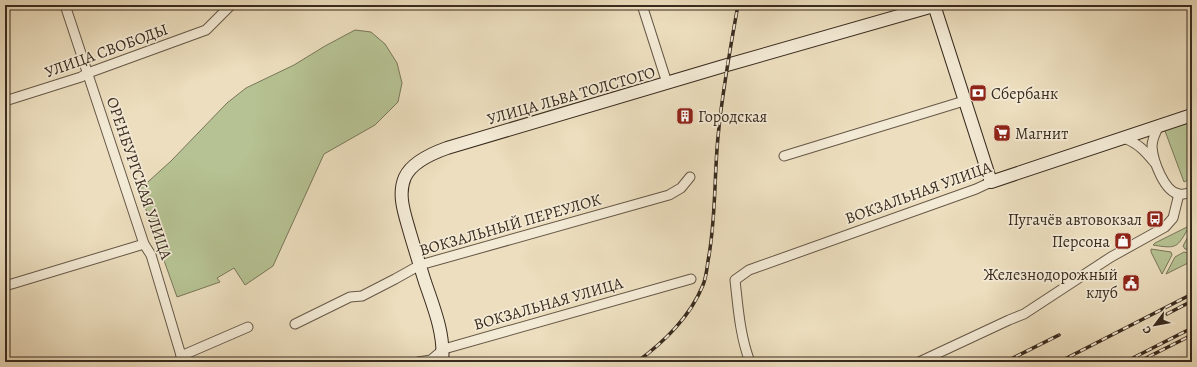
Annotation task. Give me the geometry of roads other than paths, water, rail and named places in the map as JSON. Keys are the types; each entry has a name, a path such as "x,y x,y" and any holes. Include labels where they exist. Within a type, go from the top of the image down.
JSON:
{"street":[{"name":"ОРЕНБУРГСКАЯ УЛИЦА","path":"65,5 144,244 151,255 182,359"},
{"name":"УЛИЦА СВОБОДЫ","path":"5,101 81,77 88,73 206,30 231,5"},
{"path":"642,5 667,83"},
{"path":"935,5 939,22 991,182"},
{"name":"УЛИЦА ЛЬВА ТОЛСТОГО","path":"442,362 444,349 435,312 420,265 402,199 405,176 412,167 427,157 447,148 935,5"},
{"path":"784,156 964,101"},
{"name":"ВОКЗАЛЬНАЯ УЛИЦА","path":"750,362 746,351 740,320 735,280 749,270 976,189 991,182 1192,115"},
{"path":"1155,164 1152,146 1154,135 1159,126"},
{"path":"1120,140 1134,142 1139,146 1155,164 1164,181 1172,190 1179,194 1192,192"},
{"name":"ВОКЗАЛЬНЫЙ ПЕРЕУЛОК","path":"295,324 350,297 362,296 420,265 669,194 681,188 690,177"},
{"path":"919,362 1024,314 1111,258 1165,227 1173,218 1179,194"},
{"path":"5,286 144,244"},
{"name":"ВОКЗАЛЬНАЯ УЛИЦА","path":"418,362 431,360 444,349 691,279"},
{"path":"182,359 248,327"}],"railway":[{"path":"637,362 676,328 698,297 705,279 711,246 714,215 720,120 726,71 738,5"},
{"path":"1059,362 1192,294"},
{"path":"1167,314 1192,301"},
{"path":"1125,362 1192,328"},
{"path":"1005,362 1059,335"},
{"path":"1138,362 1192,335"}],"place":[{"name":"Сбербанк","path":"978,93"},
{"name":"Городская","path":"685,116"},
{"name":"Магнит","path":"1002,133"},
{"name":"Пугачёв автовокзал","path":"1155,219"},
{"name":"Персона","path":"1123,241"},
{"name":"Железнодорожный клуб","path":"1131,283"}]}
